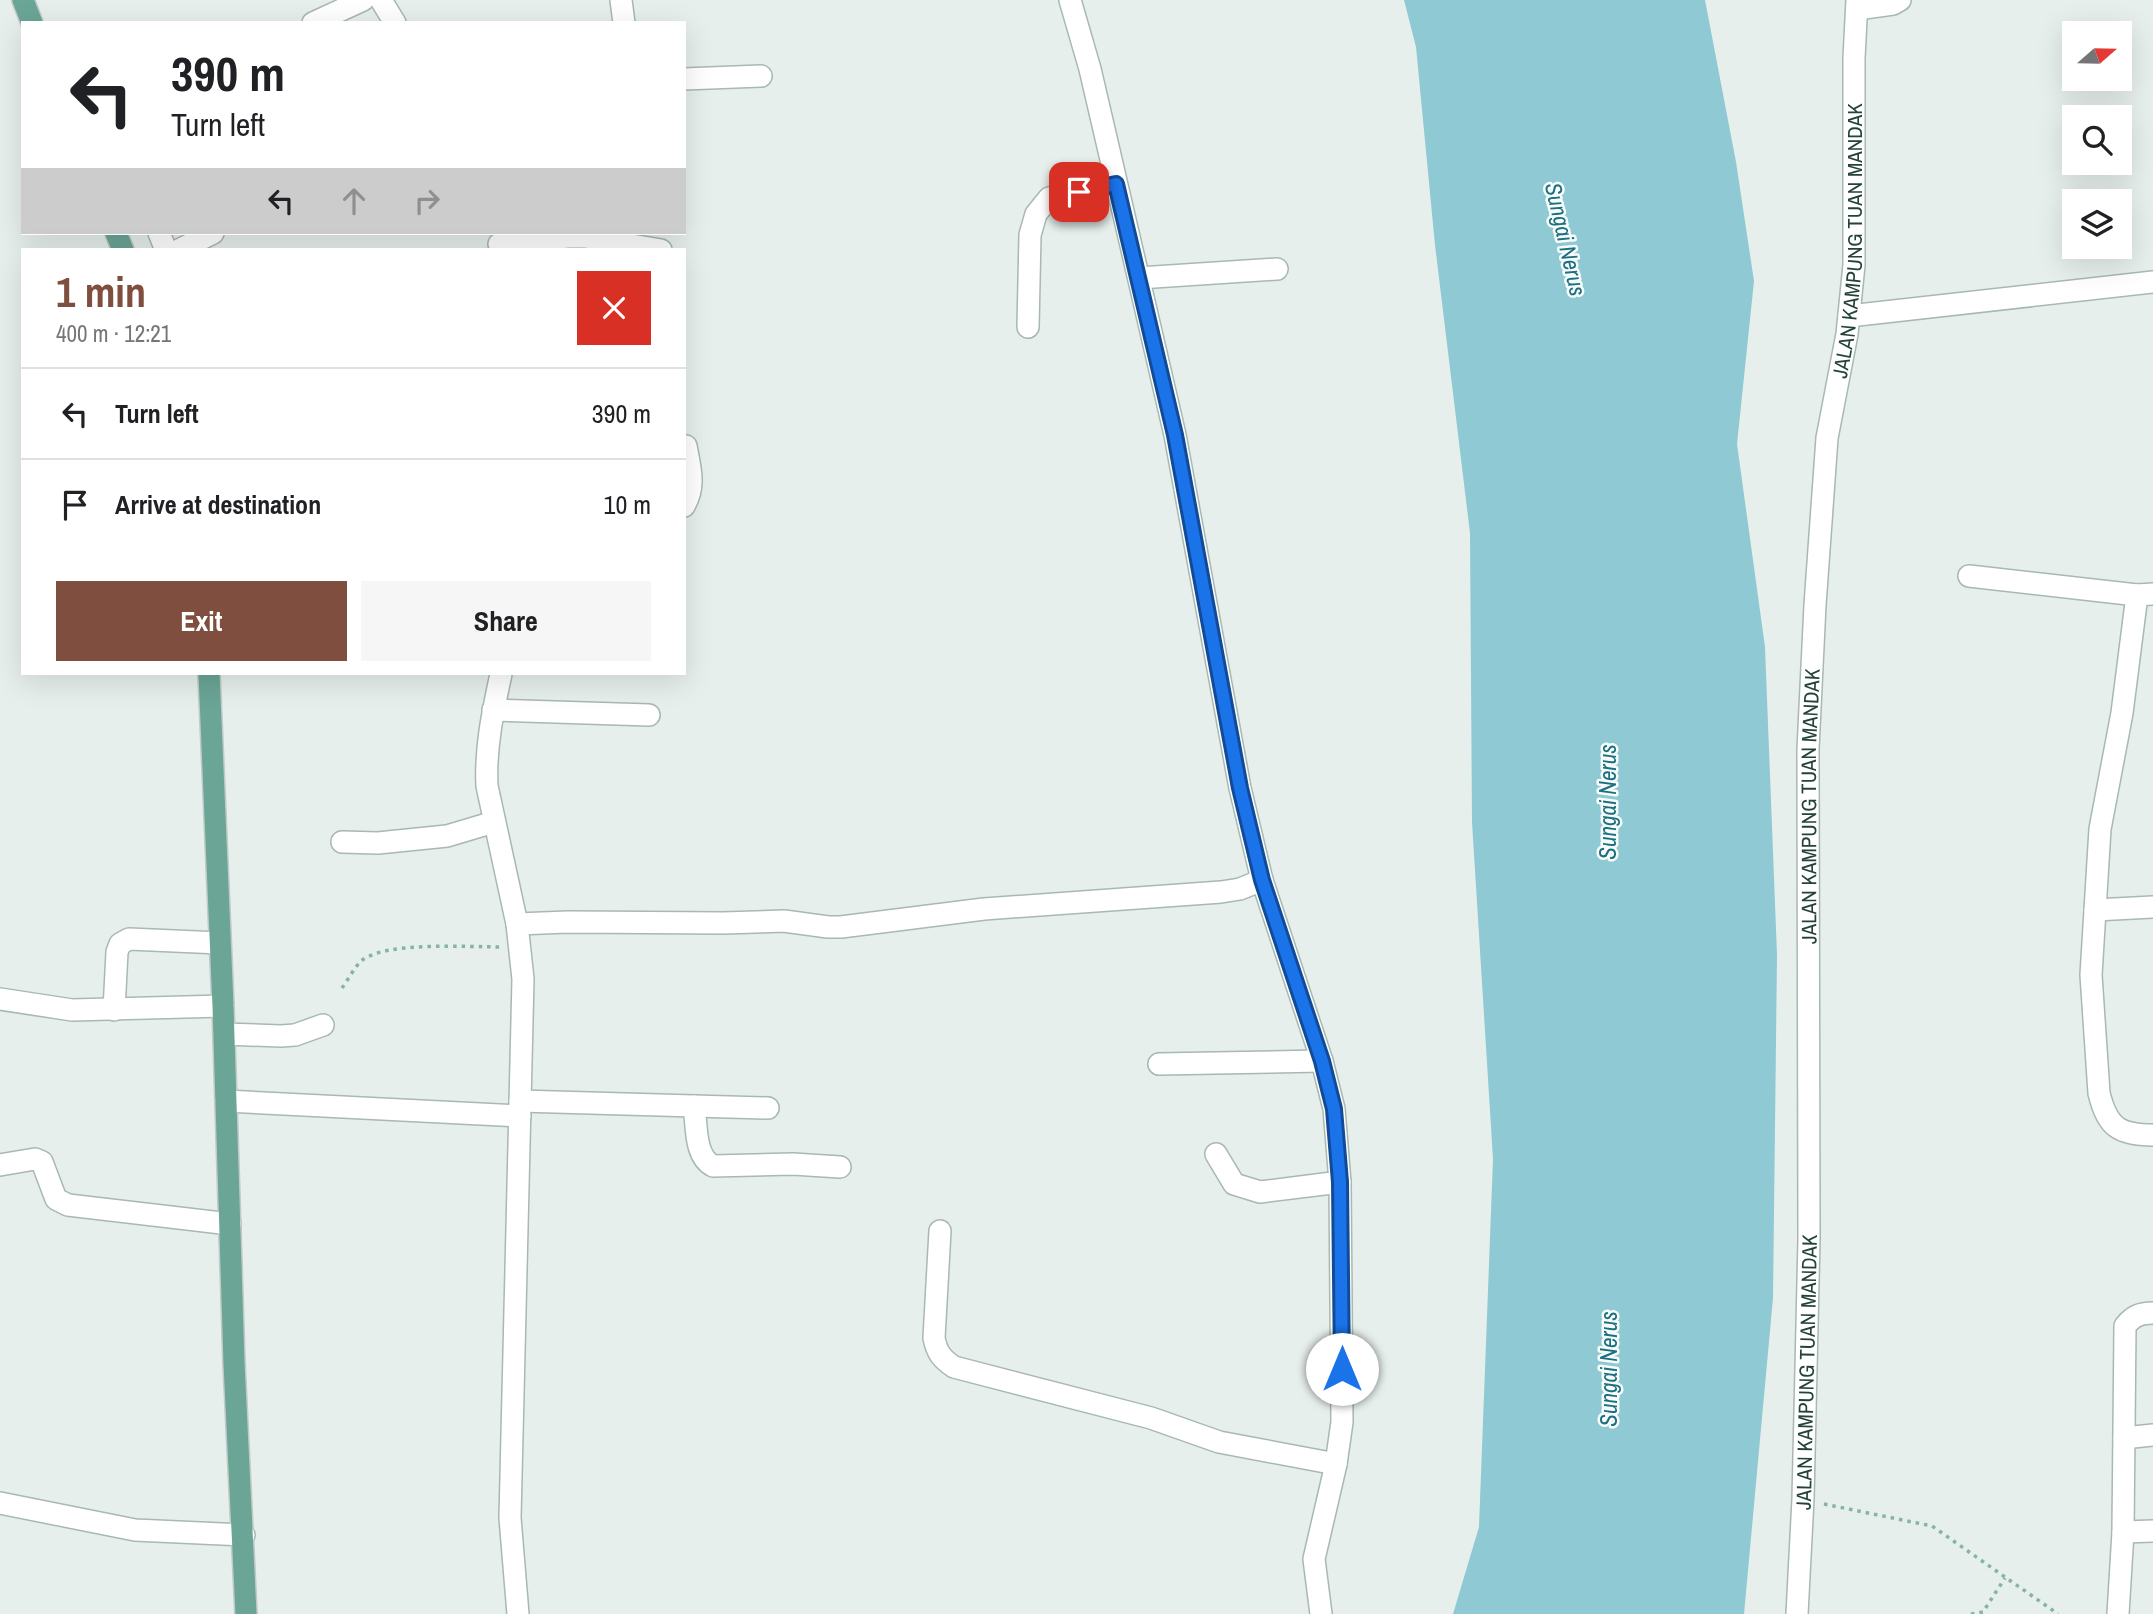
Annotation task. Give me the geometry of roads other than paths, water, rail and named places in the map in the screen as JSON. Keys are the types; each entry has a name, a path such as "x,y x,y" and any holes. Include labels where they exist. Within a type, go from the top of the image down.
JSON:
{"main road":[{"path":"23,0 31,21"},
{"path":"209,675 234,1363 246,1614"}],"street":[{"path":"317,21 363,0"},
{"path":"381,0 394,21"},
{"path":"621,0 624,21"},
{"path":"1070,0 1090,69 1175,435 1240,788 1262,880 1322,1061 1334,1109 1340,1182 1342,1422 1336,1464 1314,1559 1321,1614"},
{"path":"1857,4 1893,4 1900,0"},
{"name":"JALAN KAMPUNG TUAN MANDAK","path":"1797,1614 1803,1499 1809,1239 1808,749 1827,438 1849,316 1854,265 1854,58 1857,4"},
{"path":"686,79 761,76"},
{"path":"1028,327 1030,235 1037,214 1049,198 1116,184"},
{"path":"183,248 209,235"},
{"path":"499,242 585,237 649,248"},
{"path":"1139,278 1277,269"},
{"path":"1849,316 2153,282"},
{"path":"686,446 693,481 686,502"},
{"path":"1969,576 2145,595 2100,829 2091,975 2101,1102 2117,1129 2127,1134 2153,1135"},
{"path":"501,675 486,765 487,786 517,924 523,979 510,1518 518,1614"},
{"path":"493,710 649,715"},
{"path":"342,842 393,843 447,836 494,822"},
{"path":"517,924 784,921 841,927 984,909 1221,892 1240,889 1262,880"},
{"path":"2095,910 2153,907"},
{"path":"114,1010 117,952 120,944 129,939 220,943"},
{"path":"0,999 72,1010 223,1006"},
{"path":"224,1034 295,1035 323,1025"},
{"path":"1159,1064 1322,1061"},
{"path":"226,1101 520,1108 768,1108"},
{"path":"694,1106 701,1154 706,1162 713,1166 793,1164 840,1167"},
{"path":"1216,1154 1234,1184 1260,1192 1340,1182"},
{"path":"0,1165 35,1159 42,1162 56,1199 68,1205 230,1224"},
{"path":"940,1231 934,1338 942,1359 954,1367 1151,1418 1219,1442 1336,1464"},
{"path":"2118,1614 2123,1532 2125,1326 2132,1317 2153,1312"},
{"path":"2124,1438 2153,1436"},
{"path":"0,1503 135,1530 244,1535"},
{"path":"2123,1532 2153,1531"}],"water":[{"name":"Sungai Nerus","path":"1404,0 1705,0 1736,162 1754,281 1737,444 1765,647 1777,955 1773,1298 1744,1614 1453,1614 1479,1527 1493,1159 1472,822 1470,533 1435,245 1416,47"}]}
